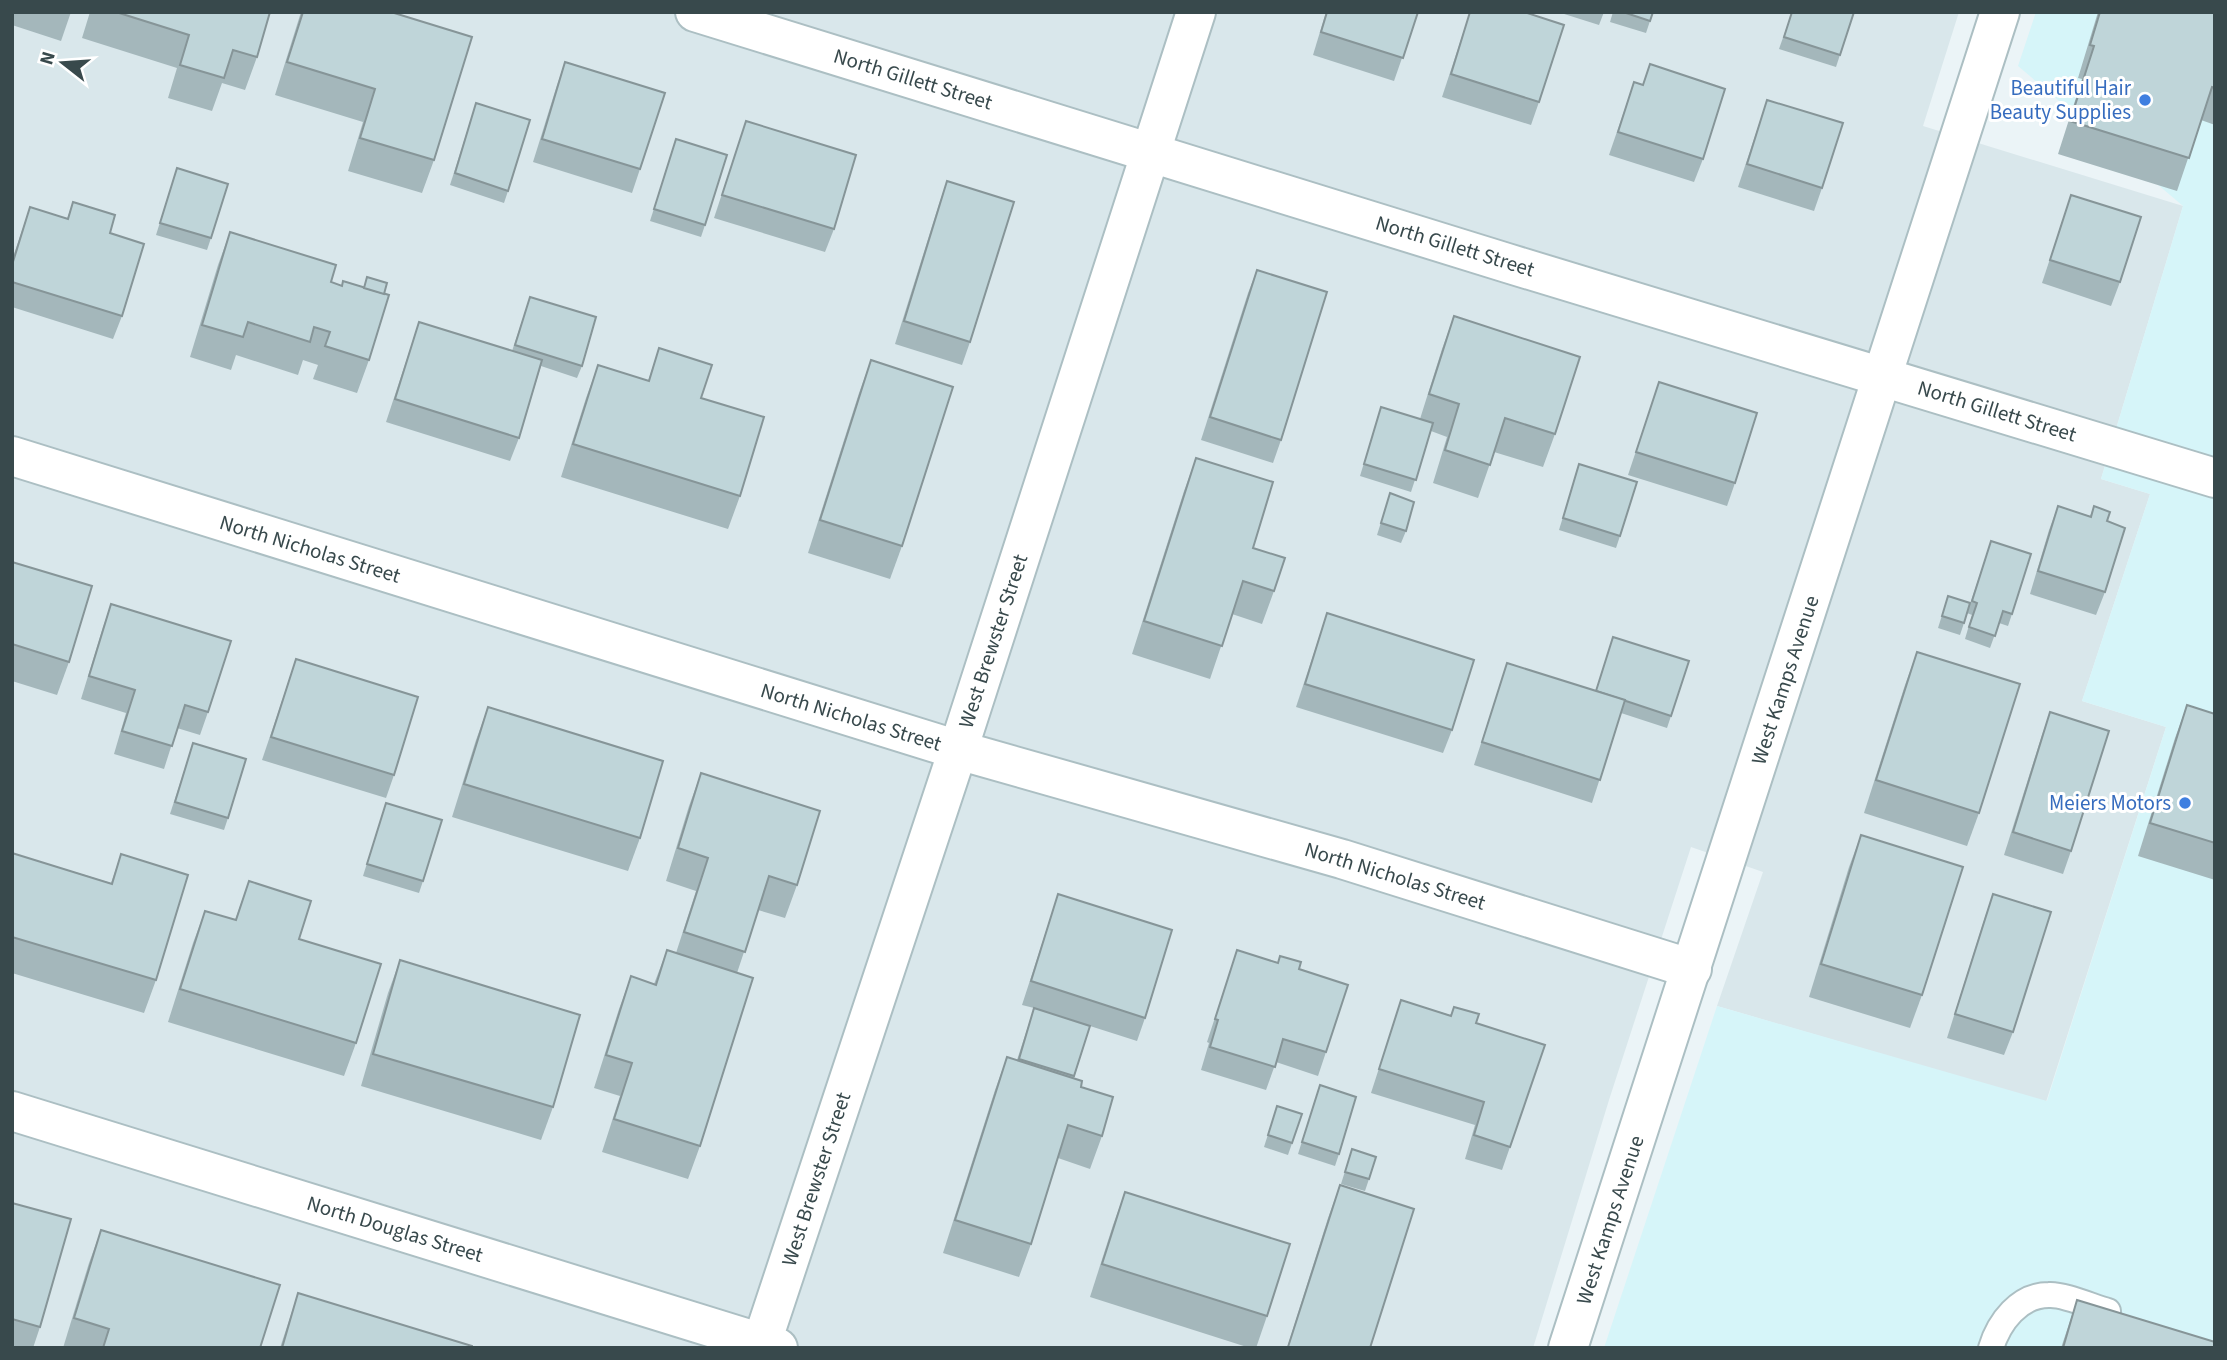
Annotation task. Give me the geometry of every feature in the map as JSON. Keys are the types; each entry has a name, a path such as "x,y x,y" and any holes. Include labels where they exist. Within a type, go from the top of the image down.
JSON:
{"street":[{"name":"North Gillett Street","path":"695,12 2215,478"},
{"name":"West Brewster Street","path":"767,1346 1196,12"},
{"name":"West Kamps Avenue","path":"1568,1348 2000,12"},
{"name":"North Nicholas Street","path":"12,456 958,750 1342,859 1692,969"},
{"name":"North Douglas Street","path":"12,1111 767,1346"}],"lane":[{"path":"1992,1348 1997,1329 2019,1304 2050,1294 2129,1317"}],"shaded area":[{"path":"12,12 1959,12 1923,126 2183,206 2101,479 2150,494 2082,701 2166,727 2046,1102 1717,1006 1763,872 1691,847 1609,1100 1533,1348 12,1348"},
{"path":"2036,12 2215,12 2215,1348 1604,1348 1717,1006 2047,1101 2166,727 2082,701 2150,494 2101,479 2183,206 2018,66"}],"building":[{"path":"116,12 270,12 257,57 233,50 224,78 180,65 189,35"},
{"path":"303,12 391,12 472,37 434,160 360,138 375,89 287,62"},
{"path":"1327,12 1418,12 1403,58 1321,32"},
{"path":"1470,12 1524,12 1564,25 1539,102 1451,74"},
{"path":"1623,12 1653,12 1650,21"},
{"path":"1792,12 1854,12 1840,55 1784,37"},
{"name":"Beautiful Hair Beauty Supplies","path":"2100,12 2215,12 2215,88 2212,87 2189,158 2070,121 2094,46 2090,45"},
{"path":"565,62 665,93 640,169 542,139"},
{"path":"1650,64 1725,89 1703,159 1618,132 1634,82 1643,85"},
{"path":"1767,100 1843,123 1822,188 1747,164"},
{"path":"476,103 530,120 508,191 455,173"},
{"path":"746,121 856,155 834,229 722,195"},
{"path":"676,139 727,155 705,225 654,209"},
{"path":"177,168 228,184 211,238 160,223"},
{"path":"947,181 1014,202 970,342 904,321"},
{"path":"2071,195 2141,217 2120,282 2050,260"},
{"path":"73,202 115,215 110,233 144,244 122,316 12,282 12,265 30,207 68,219"},
{"path":"230,232 336,265 331,282 342,286 343,281 389,295 369,360 325,346 330,332 314,327 310,342 248,322 243,337 202,325"},
{"path":"1257,270 1327,292 1281,440 1210,417"},
{"path":"367,277 387,283 384,294 364,288"},
{"path":"530,297 596,317 582,366 515,345"},
{"path":"1454,316 1580,357 1555,434 1505,418 1490,465 1445,450 1459,404 1429,394"},
{"path":"419,322 542,360 519,438 395,399"},
{"path":"659,348 712,365 701,398 764,417 740,496 573,444 598,365 649,381"},
{"path":"871,360 953,387 902,546 820,520"},
{"path":"1659,382 1757,413 1735,483 1636,452"},
{"path":"1381,407 1433,423 1416,480 1364,464"},
{"path":"1196,458 1273,482 1253,548 1285,558 1274,591 1243,581 1222,646 1144,621"},
{"path":"1579,464 1637,482 1620,536 1563,518"},
{"path":"1390,493 1414,502 1406,531 1381,523"},
{"path":"2058,506 2091,517 2094,506 2110,512 2107,521 2125,528 2105,592 2038,571"},
{"path":"1991,541 2031,554 2012,614 2003,611 1995,636 1969,627 1977,603 1972,601"},
{"path":"12,562 92,586 69,662 12,644"},
{"path":"1948,596 1970,603 1964,623 1942,616"},
{"path":"111,604 231,641 208,712 185,705 172,746 122,731 135,690 89,676"},
{"path":"1327,613 1474,660 1452,730 1305,684"},
{"path":"1613,637 1689,661 1671,716 1596,691"},
{"path":"1917,652 2020,684 1979,813 1876,780"},
{"path":"296,659 418,697 394,775 271,737"},
{"path":"1507,663 1625,700 1600,780 1482,742"},
{"name":"Meiers Motors","path":"2187,705 2215,714 2215,843 2150,823"},
{"path":"488,707 663,761 640,838 464,784"},
{"path":"2050,712 2109,731 2071,851 2013,832"},
{"path":"193,743 246,759 228,818 175,802"},
{"path":"701,773 820,811 797,885 769,876 745,952 684,932 708,858 678,848"},
{"path":"386,803 442,820 423,881 367,864"},
{"path":"1861,835 1963,867 1922,995 1821,964"},
{"path":"12,853 112,884 121,854 188,875 156,980 12,937"},
{"path":"249,881 311,901 299,939 381,964 356,1043 180,989 205,911 236,920"},
{"path":"1058,894 1172,930 1145,1018 1031,981"},
{"path":"1993,894 2051,912 2013,1032 1955,1014"},
{"path":"667,950 753,978 700,1146 614,1119 632,1063 606,1055 631,976 656,985"},
{"path":"1237,950 1278,963 1280,956 1301,962 1299,969 1348,985 1326,1052 1283,1039 1275,1067 1210,1047 1218,1020 1215,1019"},
{"path":"400,960 580,1015 553,1107 373,1054"},
{"path":"1401,1000 1451,1016 1454,1007 1479,1014 1476,1023 1545,1045 1510,1147 1474,1135 1484,1102 1379,1069"},
{"path":"1034,1008 1090,1026 1074,1076 1019,1059"},
{"path":"1007,1057 1082,1081 1081,1087 1113,1097 1102,1136 1068,1125 1031,1244 955,1220"},
{"path":"1320,1085 1356,1097 1339,1154 1302,1142"},
{"path":"1277,1106 1302,1114 1292,1143 1268,1135"},
{"path":"1352,1149 1376,1157 1369,1179 1345,1172"},
{"path":"1340,1185 1414,1209 1370,1348 1291,1348 1288,1347"},
{"path":"1125,1192 1290,1244 1267,1316 1102,1264"},
{"path":"12,1203 71,1219 40,1327 12,1319"},
{"path":"101,1230 280,1285 260,1348 103,1348 109,1329 74,1318"},
{"path":"298,1293 472,1346 472,1348 282,1348"},
{"path":"2077,1300 2215,1342 2215,1348 2063,1348"}],"place":[{"name":"Beautiful Hair Beauty Supplies","path":"2145,100"},
{"name":"Meiers Motors","path":"2185,803"}]}
